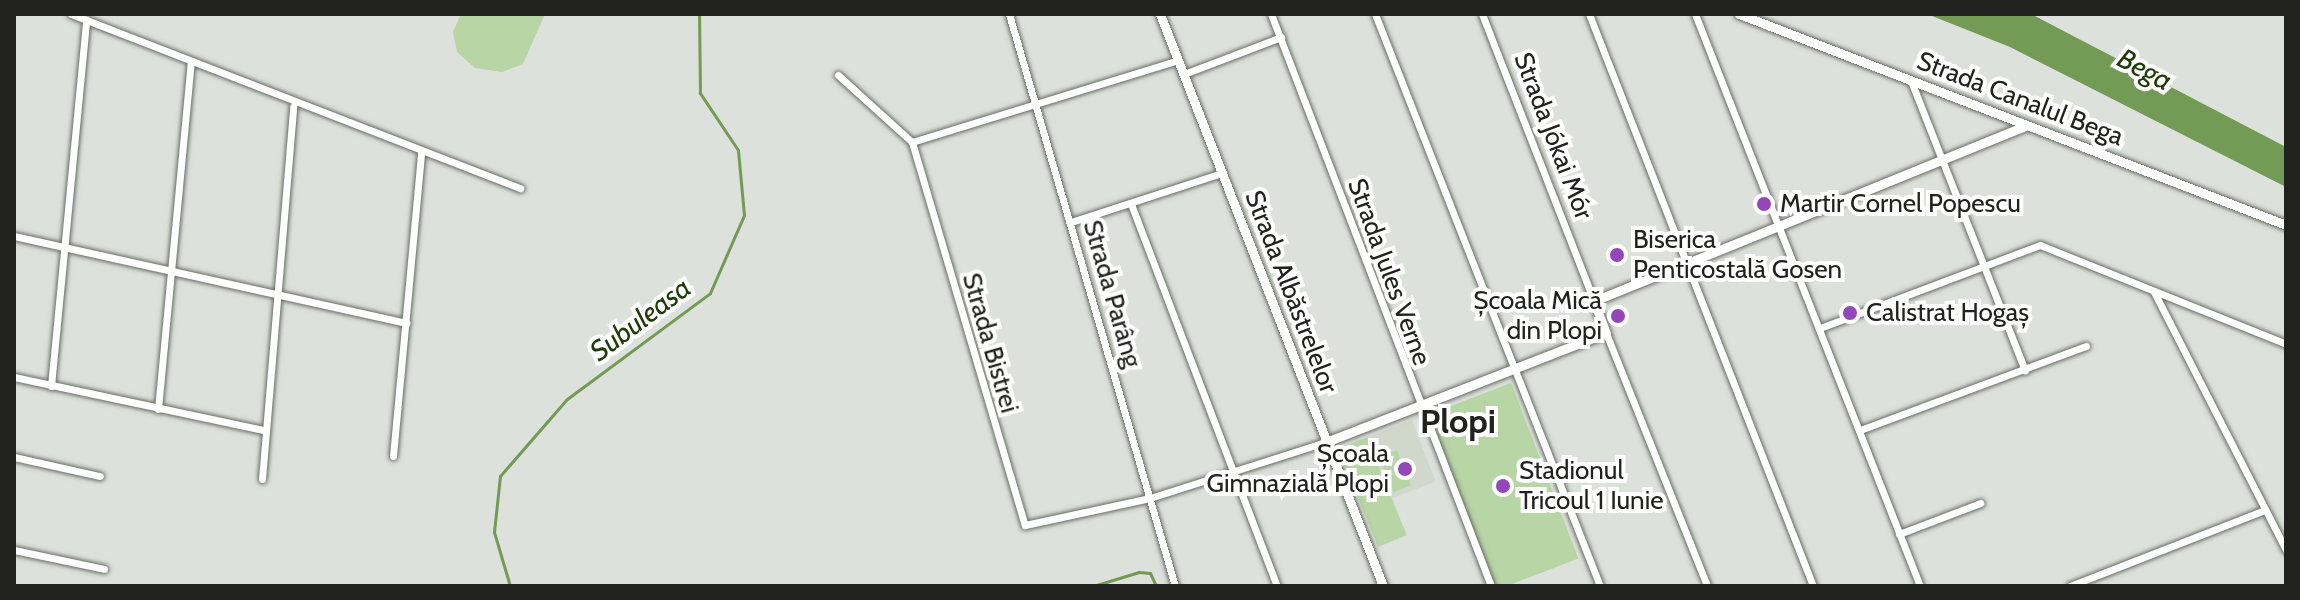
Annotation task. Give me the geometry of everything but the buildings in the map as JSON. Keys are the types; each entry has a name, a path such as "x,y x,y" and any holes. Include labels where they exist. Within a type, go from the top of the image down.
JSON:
{"street":[{"path":"71,14 293,106 520,188"},
{"name":"Strada Parâng","path":"1009,14 1175,586"},
{"name":"Strada Albăstrelelor","path":"1160,14 1383,586"},
{"name":"Strada Jules Verne","path":"1271,14 1417,406 1491,586"},
{"path":"1375,14 1600,586"},
{"name":"Strada Jókai Mór","path":"1482,14 1707,586"},
{"path":"1589,14 1813,586"},
{"path":"1695,14 1920,586"},
{"name":"Strada Canalul Bega","path":"1739,14 2286,225"},
{"path":"51,386 67,247 86,20"},
{"path":"1184,74 1281,37"},
{"path":"838,75 912,142 1178,60"},
{"path":"158,409 191,63"},
{"path":"1911,81 2025,370"},
{"path":"262,479 293,106"},
{"path":"1594,301 1942,164 2026,126"},
{"name":"Strada Bistrei","path":"912,142 1020,519 1044,525 1150,498"},
{"path":"393,456 421,152"},
{"path":"1071,222 1222,173"},
{"path":"1131,204 1277,586"},
{"path":"14,236 406,323"},
{"path":"1820,328 1985,265 2049,248 2286,344"},
{"path":"2154,292 2286,550"},
{"path":"1150,498 1326,442 1606,333"},
{"path":"1860,430 2086,346"},
{"path":"14,377 264,430"},
{"path":"14,457 100,476"},
{"path":"1899,534 1980,503"},
{"path":"2070,586 2265,510"},
{"path":"14,550 104,569"}],"shaded area":[{"path":"461,14 545,14 523,64 502,72 475,68 457,52 453,32"},
{"path":"1927,14 2031,14 2286,147 2286,187 2010,47"},
{"name":"Stadionul Tricoul 1 Iunie","path":"1511,383 1578,559 1507,586 1493,586 1427,415"},
{"name":"Școala Gimnazială Plopi","path":"1412,420 1436,482 1391,499 1367,437"},
{"path":"1367,437 1407,535 1378,547 1338,449"},
{"path":"1397,450 1411,485 1394,492 1379,457"}],"waterway":[{"name":"Subuleasa","path":"510,586 494,532 500,476 567,399 710,293 744,215 738,150 700,93 699,14"},
{"path":"1093,586 1139,572 1150,573 1156,586"}],"place":[{"name":"Martir Cornel Popescu","path":"1764,204"},
{"name":"Biserica Penticostală Gosen","path":"1617,255"},
{"name":"Calistrat Hogaș","path":"1850,313"},
{"name":"Școala Mică din Plopi","path":"1618,316"},
{"name":"Școala Gimnazială Plopi","path":"1405,469"},
{"name":"Stadionul Tricoul 1 Iunie","path":"1503,486"}],"district":[{"name":"Plopi","path":"1458,422"}],"water label":[{"name":"Bega","path":"2145,69"}]}
